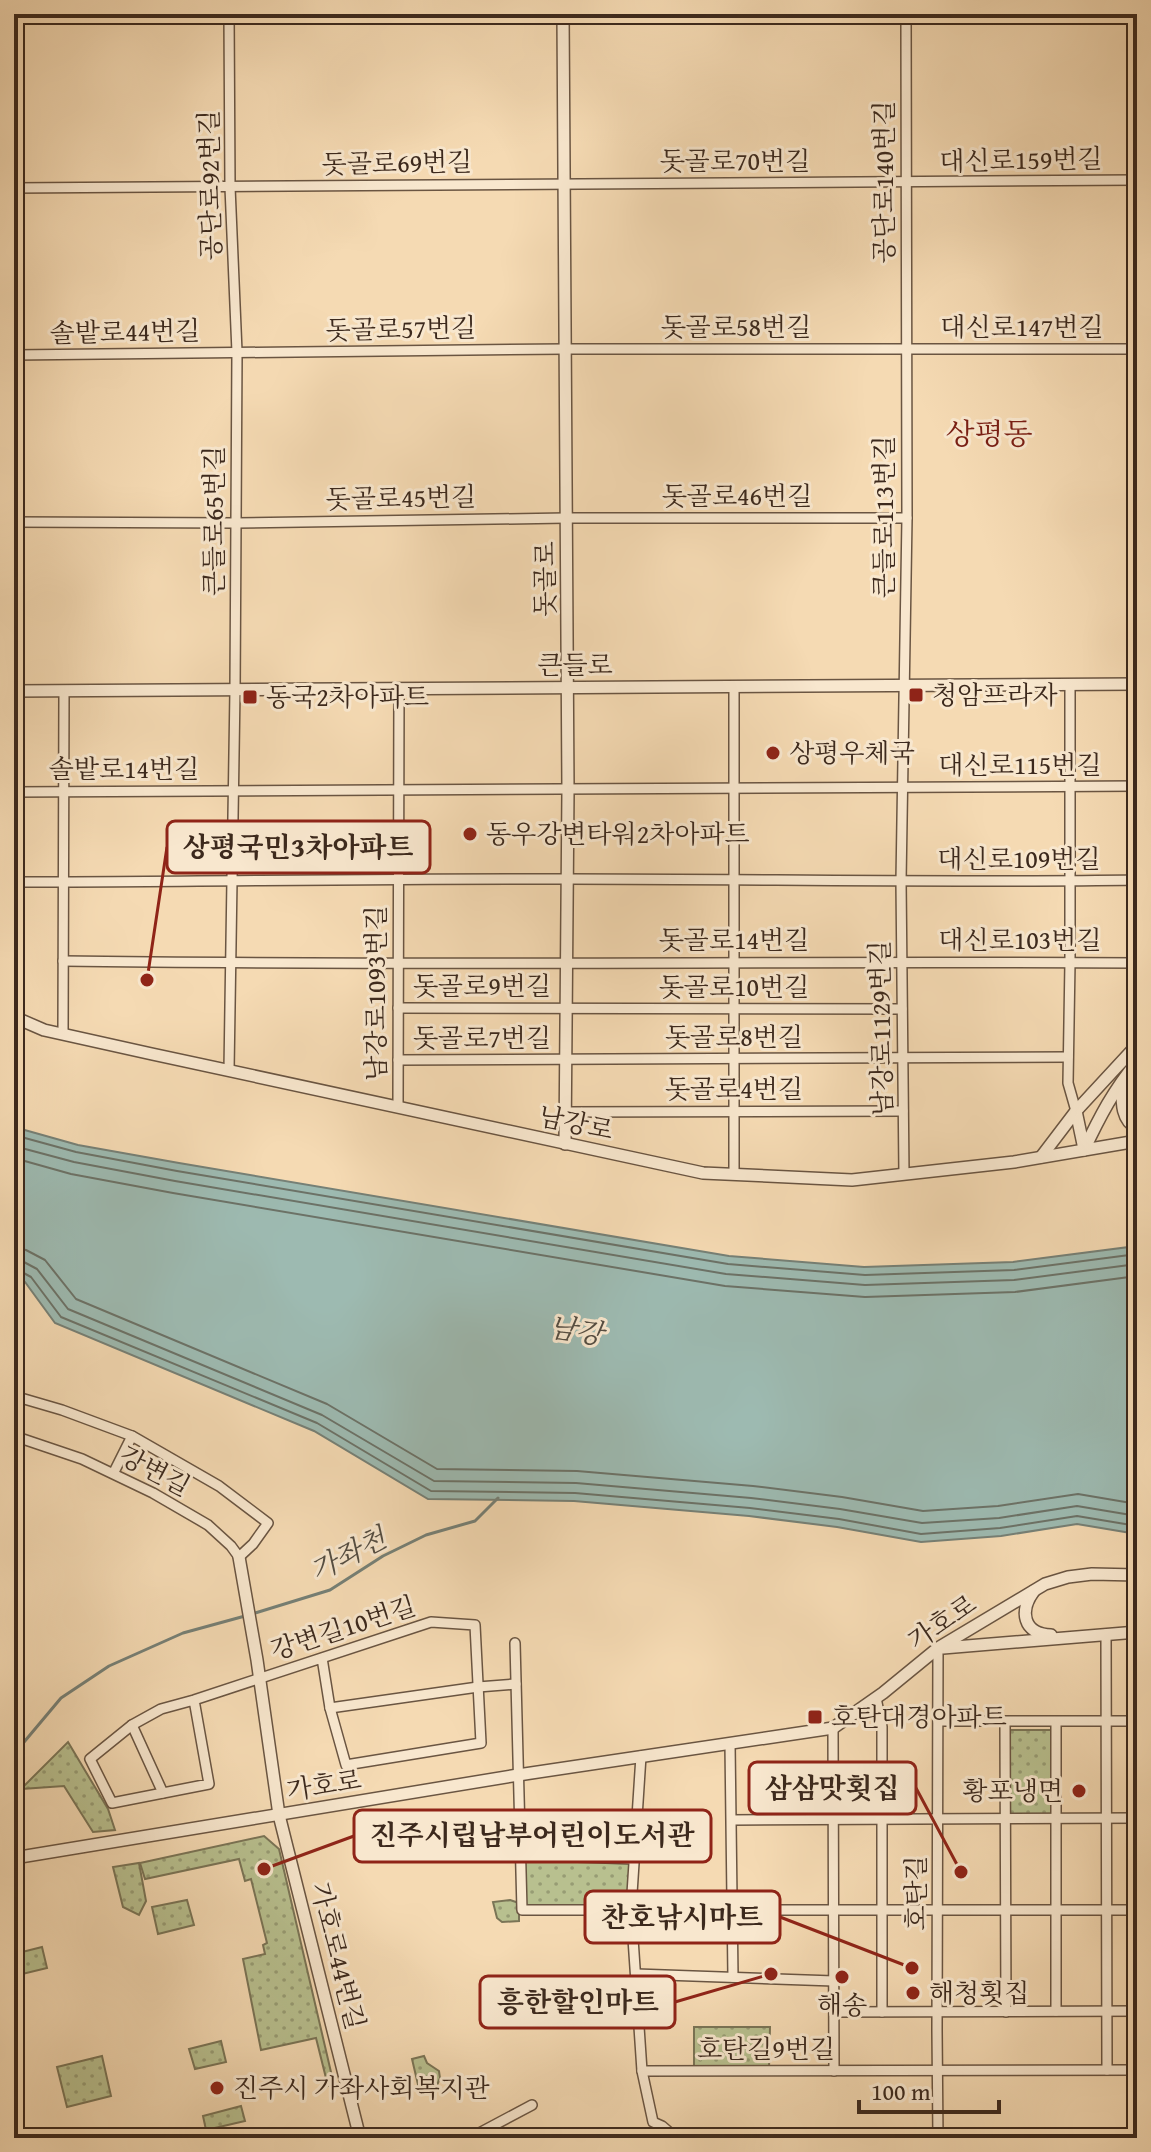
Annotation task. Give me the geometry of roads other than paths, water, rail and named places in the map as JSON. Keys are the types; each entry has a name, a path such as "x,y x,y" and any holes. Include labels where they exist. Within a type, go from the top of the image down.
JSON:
{"street":[{"path":"14,18 405,14"},
{"name":"돗골로","path":"563,14 568,790 565,1144"},
{"name":"공단로140번길","path":"906,14 906,350"},
{"name":"공단로92번길","path":"229,15 230,187 237,352"},
{"name":"대신로159번길","path":"906,183 1137,180"},
{"name":"돗골로70번길","path":"564,183 906,183"},
{"name":"돗골로69번길","path":"14,188 564,183"},
{"name":"돗골로58번길","path":"565,349 906,350"},
{"name":"돗골로57번길","path":"237,352 565,349"},
{"name":"대신로147번길","path":"906,350 1137,349"},
{"name":"큰들로113번길","path":"903,788 906,350"},
{"name":"솔밭로44번길","path":"14,355 237,352"},
{"name":"큰들로65번길","path":"229,1070 237,352"},
{"name":"돗골로46번길","path":"566,518 907,518"},
{"name":"돗골로45번길","path":"14,522 236,523 566,518"},
{"path":"1070,684 1068,1083 1084,1150"},
{"name":"큰들로","path":"14,691 1137,684"},
{"path":"734,687 734,1174"},
{"name":"남강로1093번길","path":"398,1106 399,689"},
{"path":"63,1034 64,691"},
{"name":"대신로115번길","path":"568,790 1137,786"},
{"name":"남강로1129번길","path":"903,788 904,1174"},
{"name":"솔밭로14번길","path":"14,792 568,790"},
{"name":"대신로109번길","path":"14,882 1137,880"},
{"name":"돗골로14번길","path":"63,961 902,961"},
{"name":"대신로103번길","path":"902,961 1137,963"},
{"name":"돗골로9번길","path":"398,1008 566,1009"},
{"name":"돗골로10번길","path":"566,1009 902,1009"},
{"name":"남강로","path":"14,1017 44,1030 703,1173 852,1180 1041,1157 1137,1141"},
{"path":"1041,1157 1076,1111 1137,1045"},
{"name":"돗골로8번길","path":"566,1059 1068,1057"},
{"name":"돗골로7번길","path":"398,1060 566,1059"},
{"path":"1084,1150 1104,1108 1137,1062"},
{"path":"1122,1080 1123,1111 1131,1125 1137,1128"},
{"name":"돗골로4번길","path":"565,1112 903,1111"},
{"path":"14,1396 132,1436 219,1486 268,1523 239,1557 279,1815"},
{"name":"강변길","path":"14,1436 114,1472 208,1525 239,1557"},
{"path":"114,1472 132,1436"},
{"name":"가호로","path":"14,1858 518,1775 833,1728 938,1648 1036,1588 1068,1577 1137,1575"},
{"path":"1036,1588 1027,1601 1025,1612 1027,1623 1034,1631 1044,1635 1084,1636"},
{"name":"강변길10번길","path":"163,1793 112,1803 90,1759 132,1725 161,1709 431,1622 475,1625 481,1743 346,1765 330,1708"},
{"path":"938,1648 1137,1632"},
{"path":"1106,1634 1107,2070"},
{"path":"515,1643 522,1910 1137,1910"},
{"name":"호탄길","path":"938,1648 938,2138"},
{"path":"322,1658 330,1708 516,1684"},
{"path":"876,1698 882,1727 882,2012"},
{"path":"132,1725 163,1793 209,1784 194,1700"},
{"path":"938,1721 1137,1721"},
{"path":"1005,1722 1006,2012"},
{"path":"1056,1722 1056,2011"},
{"path":"833,1728 834,2071"},
{"path":"730,1744 733,1977"},
{"path":"641,1756 631,1909 642,2071 653,2122 676,2138"},
{"name":"가호로44번길","path":"279,1815 360,2138"},
{"path":"732,1820 1137,1818"},
{"path":"520,1855 634,1859"},
{"path":"636,1974 834,1981"},
{"path":"834,2012 1137,2011"},
{"name":"호탄길9번길","path":"642,2071 1137,2070"},
{"path":"470,2138 532,2105"},
{"path":"1131,2138 1137,2136"}],"water":[{"name":"남강","path":"14,1127 78,1145 729,1256 864,1267 1013,1262 1137,1246 1137,1534 1077,1524 1001,1536 921,1542 749,1516 574,1501 428,1499 314,1431 55,1323 25,1282 14,1277"}],"waterway":[{"name":"가좌천","path":"252,1614 330,1590 383,1556 426,1535 475,1521 498,1498"},
{"name":"가좌천","path":"14,1754 61,1698 109,1666 183,1633 245,1616"}],"place":[{"name":"청암프라자","path":"916,695"},
{"name":"동국2차아파트","path":"250,697"},
{"name":"상평우체국","path":"773,753"},
{"name":"동우강변타워2차아파트","path":"470,834"},
{"name":"상평국민3차아파트","path":"147,980"},
{"name":"호탄대경아파트","path":"815,1717"},
{"name":"황포냉면","path":"1079,1791"},
{"name":"진주시립남부어린이도서관","path":"264,1869"},
{"name":"삼삼맛횟집","path":"961,1872"},
{"name":"찬호낚시마트","path":"912,1968"},
{"name":"흥한할인마트","path":"771,1974"},
{"name":"해송","path":"842,1977"},
{"name":"해청횟집","path":"913,1993"},
{"name":"진주시 가좌사회복지관","path":"217,2088"}],"district":[{"name":"상평동","path":"989,434"}]}
